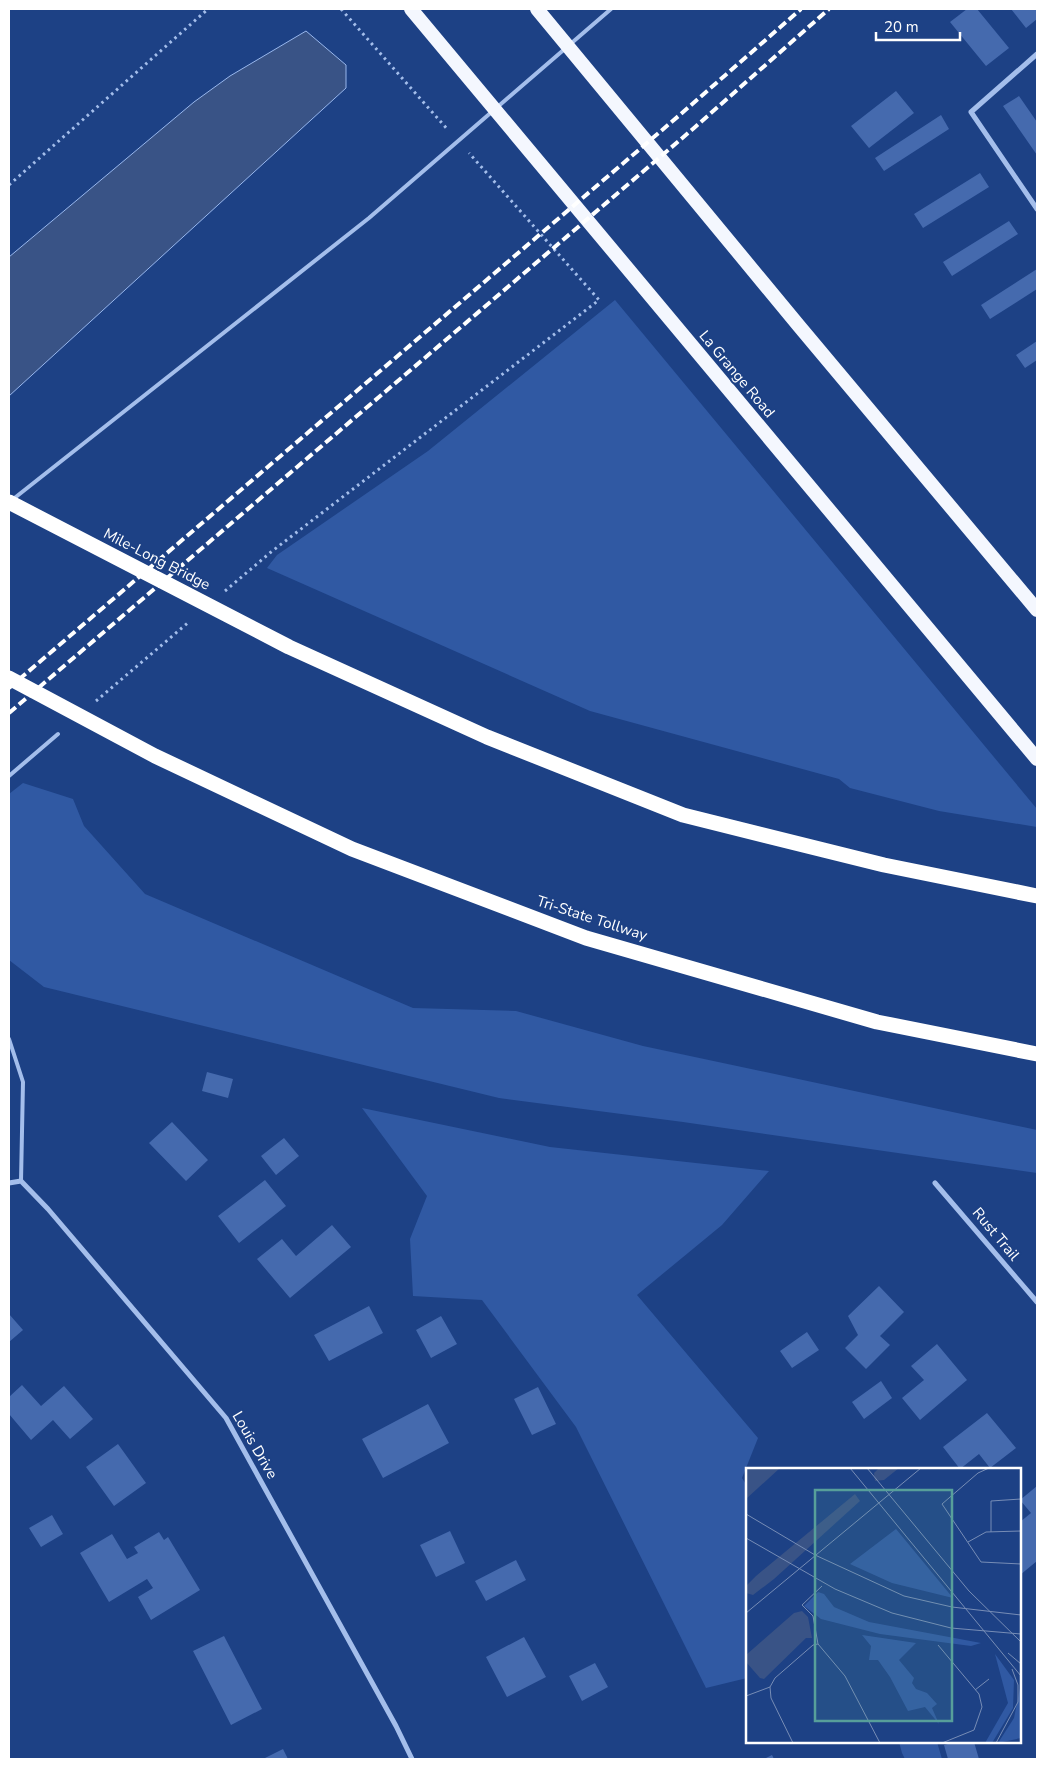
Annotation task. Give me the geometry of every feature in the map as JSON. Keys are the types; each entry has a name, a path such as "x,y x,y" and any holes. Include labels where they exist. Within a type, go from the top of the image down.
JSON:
{"highway":[{"name":"La Grange Road","path":"411,9 1037,759"},
{"path":"537,9 1037,610"},
{"name":"Mile-Long Bridge","path":"9,502 288,647 487,737 682,815 884,865 1037,896"},
{"name":"Tri-State Tollway","path":"9,678 155,756 352,849 586,938 878,1022 1037,1054"}],"street":[{"path":"1037,54 971,112 1037,209"},
{"path":"9,1183 21,1181"},
{"name":"Louis Drive","path":"21,1181 48,1209 226,1418 391,1717 412,1759"},
{"name":"Rust Trail","path":"935,1182 1037,1302"}],"lane":[{"path":"9,502 369,218 610,9"},
{"path":"9,776 58,734"},
{"path":"9,1039 23,1082 21,1181"}],"path":[{"path":"9,185 208,9"},
{"path":"220,596 271,552 598,300 341,9"},
{"path":"94,703 190,621"}],"shaded area":[{"path":"306,31 346,65 346,88 9,396 9,257 194,102 230,76"},
{"path":"615,300 1037,809 1037,827 939,811 850,788 839,779 590,711 267,568 277,555 428,451"},
{"path":"23,783 73,799 84,826 145,894 413,1008 516,1011 643,1046 1037,1130 1037,1173 683,1122 499,1098 44,987 9,960 9,794"},
{"path":"362,1108 550,1147 769,1171 722,1225 637,1295 758,1438 742,1478 746,1484 746,1678 706,1688 576,1427 482,1300 413,1296 410,1239 427,1196"},
{"path":"899,1743 937,1743 942,1759 905,1759"}],"building":[{"path":"967,9 977,9 1009,48 986,66 950,22"},
{"path":"1011,9 1037,9 1037,19 1026,28"},
{"path":"896,91 914,113 869,148 851,126"},
{"path":"1019,96 1037,122 1037,155 1003,106"},
{"path":"941,115 949,129 884,171 875,158"},
{"path":"980,173 989,187 923,228 914,214"},
{"path":"1009,221 1018,234 952,276 943,262"},
{"path":"1037,269 1037,289 990,319 981,305"},
{"path":"1037,341 1037,360 1025,368 1016,355"},
{"path":"207,1072 233,1079 228,1098 202,1091"},
{"path":"172,1122 208,1160 186,1181 149,1143"},
{"path":"284,1138 299,1156 276,1175 261,1156"},
{"path":"265,1180 286,1206 239,1243 218,1216"},
{"path":"332,1225 351,1247 290,1298 257,1259 282,1239 296,1256"},
{"path":"879,1286 904,1312 880,1336 890,1345 866,1369 845,1348 858,1335 848,1316"},
{"path":"369,1306 383,1333 329,1361 314,1335"},
{"path":"9,1314 23,1330 9,1342"},
{"path":"441,1316 457,1344 431,1358 416,1330"},
{"path":"807,1332 819,1350 792,1368 780,1351"},
{"path":"937,1344 967,1380 920,1420 902,1398 924,1380 911,1366"},
{"path":"881,1381 892,1398 864,1419 852,1402"},
{"path":"22,1385 41,1406 64,1386 93,1419 70,1439 53,1420 31,1440 9,1414 9,1397"},
{"path":"538,1387 556,1424 532,1435 514,1399"},
{"path":"428,1404 449,1443 383,1478 362,1439"},
{"path":"987,1413 1016,1448 990,1468 979,1454 959,1468 943,1447"},
{"path":"118,1444 146,1483 114,1506 86,1467"},
{"path":"1037,1486 1037,1561 1021,1574 1021,1521 1031,1513 1021,1499"},
{"path":"52,1515 63,1534 41,1547 29,1528"},
{"path":"450,1531 465,1563 436,1577 420,1545"},
{"path":"159,1532 164,1540 168,1537 200,1590 151,1620 138,1597 153,1588 147,1579 109,1602 80,1553 112,1534 127,1559 138,1553 134,1547"},
{"path":"516,1560 526,1580 486,1601 475,1581"},
{"path":"224,1636 262,1709 231,1725 193,1651"},
{"path":"524,1637 546,1677 507,1697 486,1657"},
{"path":"595,1663 608,1687 582,1701 569,1676"},
{"path":"951,1743 974,1743 979,1759 948,1759 944,1745"},
{"path":"283,1749 288,1759 263,1759"},
{"path":"772,1755 774,1759 764,1759"}],"railway":[{"path":"9,688 682,113 801,9"},
{"path":"9,713 694,128 829,9"}]}
